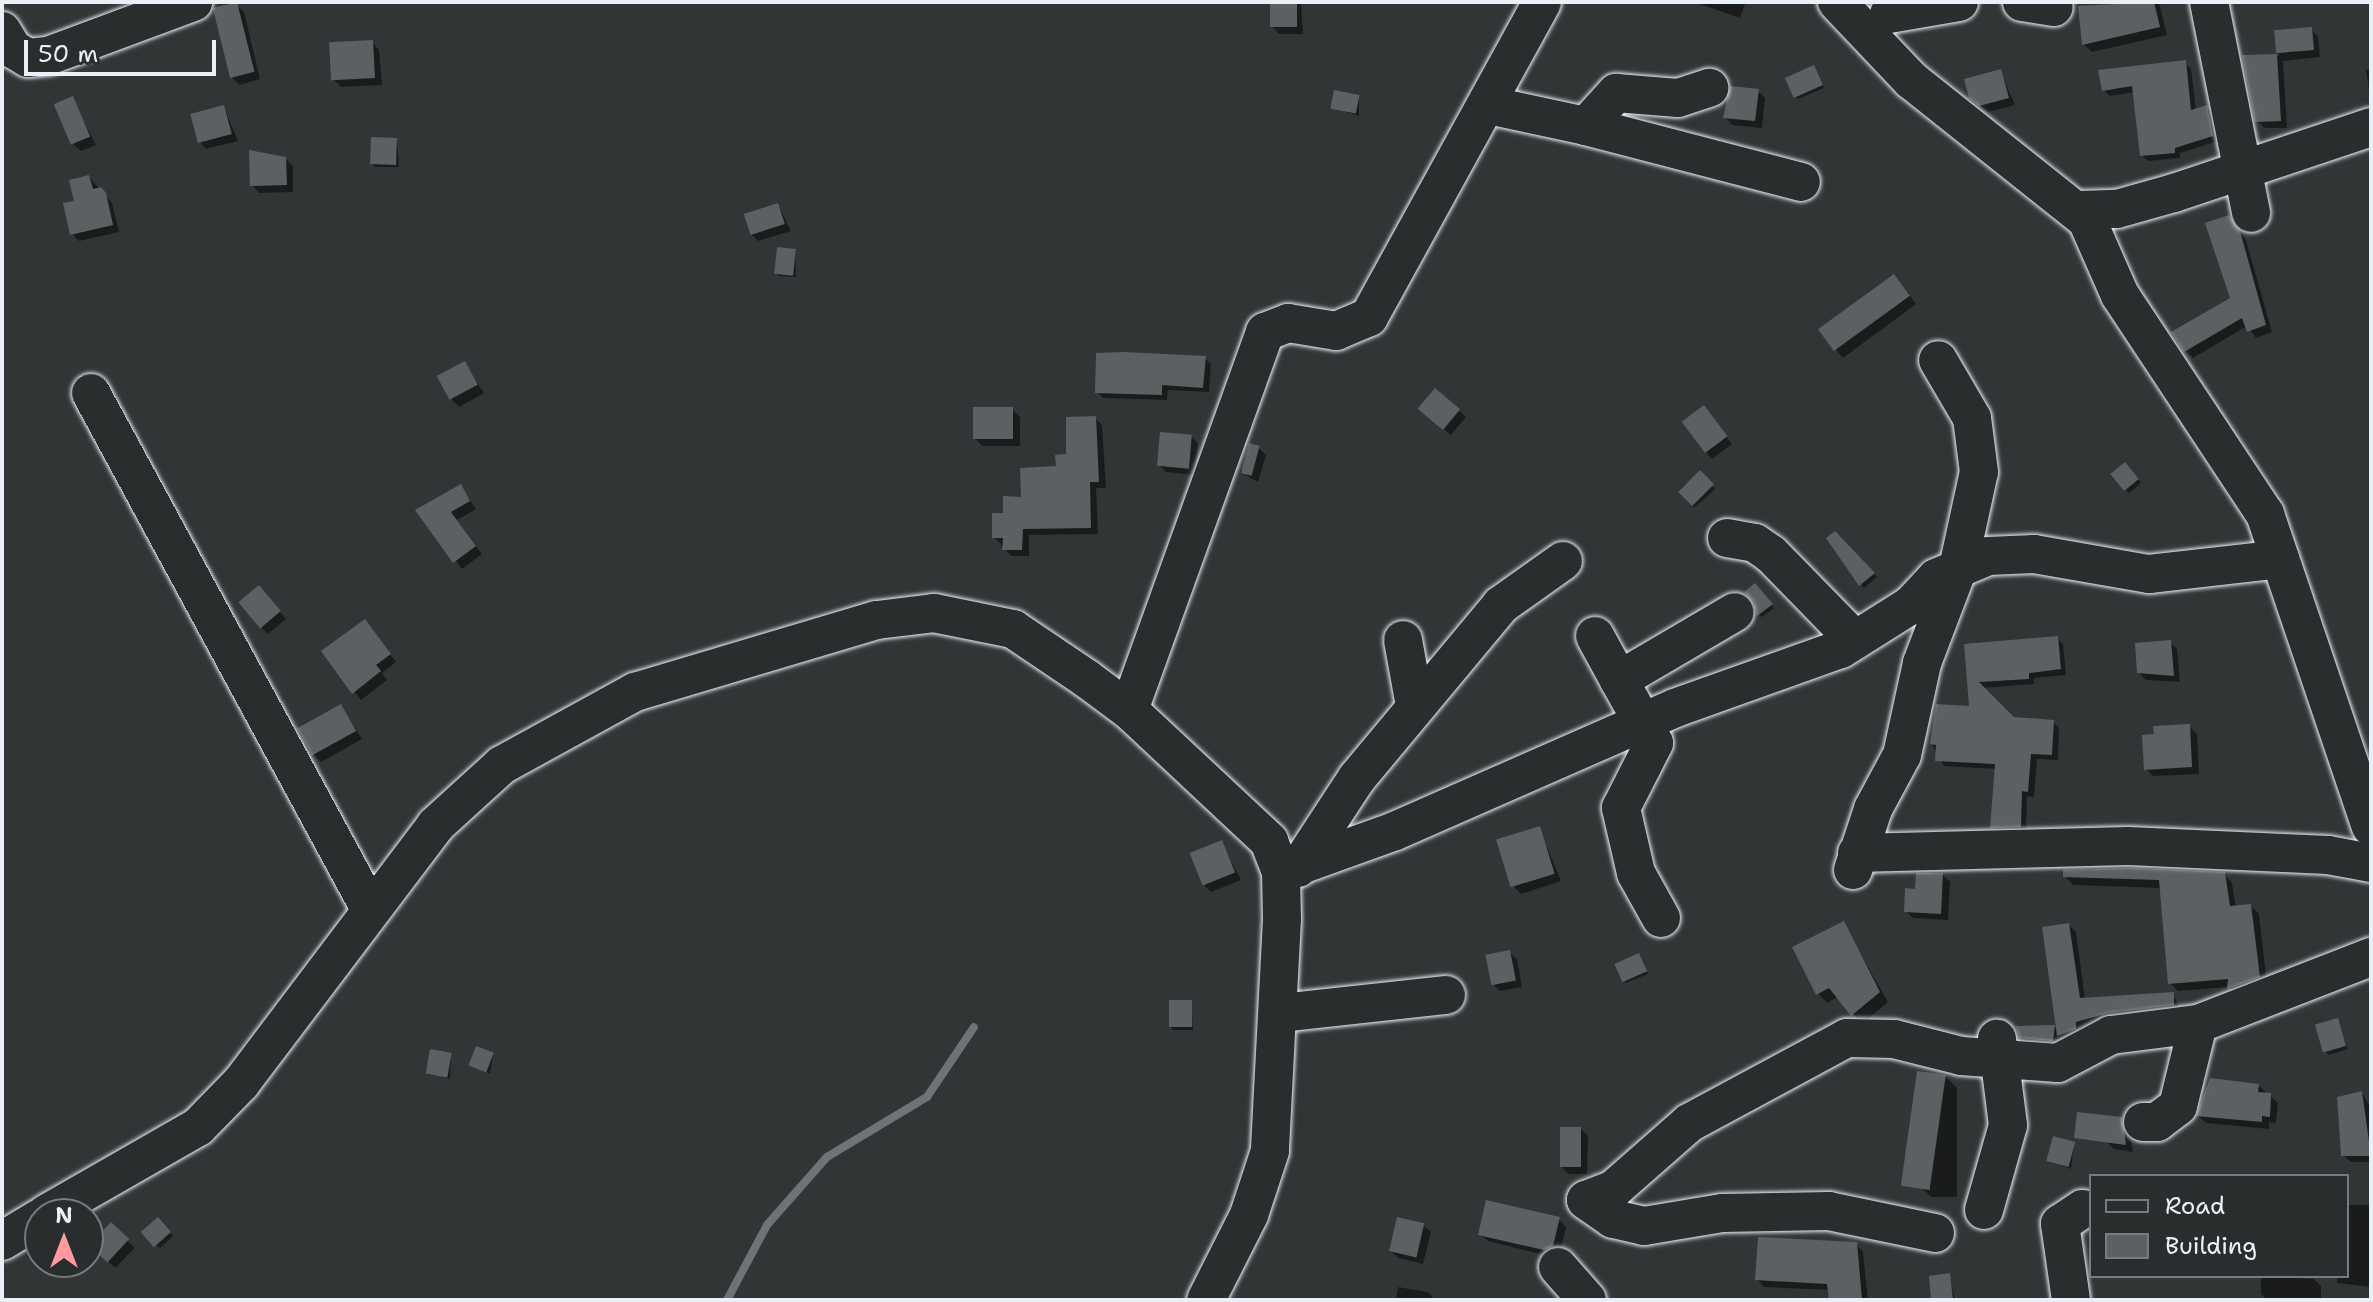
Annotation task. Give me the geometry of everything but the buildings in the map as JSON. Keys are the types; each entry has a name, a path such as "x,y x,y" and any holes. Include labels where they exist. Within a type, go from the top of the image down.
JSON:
{"street":[{"path":"2,31 13,49 28,58 48,56 193,2"},
{"path":"1129,710 1265,332 1288,323 1336,331 1369,317 1542,2"},
{"path":"1837,2 1887,57 1969,128 2079,210 2120,295 2265,514 2371,827"},
{"path":"1887,57 1890,8 1959,2"},
{"path":"2209,2 2251,213"},
{"path":"1586,126 1616,93 1678,98 1709,88"},
{"path":"1488,105 1586,126 1801,182"},
{"path":"2079,210 2117,209 2371,127"},
{"path":"1938,360 1972,418 1979,472 1958,568 1922,663 1902,755 1855,862 2128,846 2328,855 2371,863"},
{"path":"91,393 369,907"},
{"path":"1727,538 1755,543 1771,554 1855,640"},
{"path":"1289,870 1641,723 1855,640 1958,568 1988,556 2034,554 2149,574 2280,559"},
{"path":"1206,1300 1263,1182 1270,1151 1289,870 1357,778 1501,605 1563,561"},
{"path":"1619,680 1735,612"},
{"path":"74,1198 198,1127 258,1062 369,907 469,791 502,765 609,701 877,620 934,613 1013,629 1129,710 1256,825 1289,870"},
{"path":"1595,636 1654,743 1621,808 1636,873 1661,918"},
{"path":"1403,640 1415,706"},
{"path":"1935,1233 1829,1211 1722,1213 1644,1226 1613,1219 1586,1200 1614,1189 1689,1123 1847,1038 1894,1039 1961,1056 1999,1049 2058,1063 2111,1035 2198,1024 2371,957"},
{"path":"1280,1013 1446,995"},
{"path":"2143,1122 2157,1122 2178,1106 2198,1024"},
{"path":"1984,1210 2008,1125 1999,1049"},
{"path":"2071,1300 2060,1224 2082,1209"},
{"path":"2,1241 24,1228"},
{"path":"1558,1267 1587,1300"}],"waterway":[{"path":"727,1300 767,1225 827,1157 927,1097 974,1027"}]}
